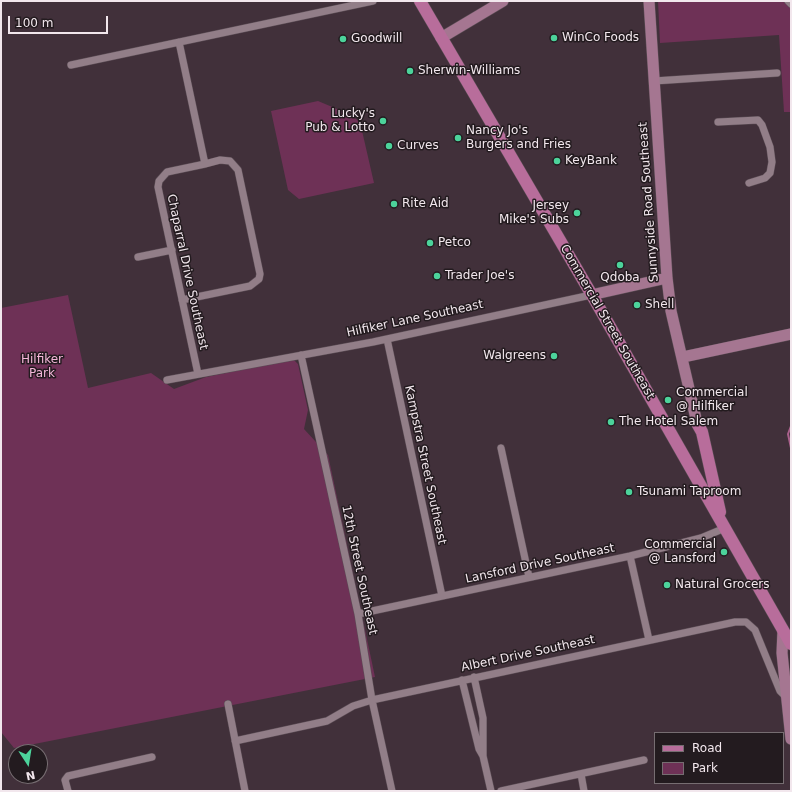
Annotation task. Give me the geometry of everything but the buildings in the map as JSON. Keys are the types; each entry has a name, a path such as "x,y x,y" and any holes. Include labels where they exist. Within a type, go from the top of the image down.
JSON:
{"main road":[{"name":"Commercial Street Southeast","path":"420,1 791,644"},
{"path":"441,38 503,1"},
{"name":"Sunnyside Road Southeast","path":"649,1 667,278 672,314 697,423"},
{"name":"Hilfiker Lane Southeast","path":"591,295 667,278"},
{"path":"683,357 791,334"},
{"path":"697,423 702,432 724,526"},
{"path":"783,630 782,653 788,698 791,739"}],"street":[{"path":"71,65 373,1"},
{"path":"788,1 791,4"},
{"path":"179,42 205,164 220,160 230,161 238,170 260,274 259,279 250,286 182,300"},
{"path":"654,81 777,73"},
{"path":"718,122 758,120 762,125 770,147 772,162 770,173 765,178 748,183"},
{"name":"Chaparral Drive Southeast","path":"198,374 158,187 159,180 167,172 205,164"},
{"path":"138,257 172,250"},
{"name":"Hilfiker Lane Southeast","path":"167,380 387,339 591,295"},
{"name":"Kampstra Street Southeast","path":"387,339 442,596"},
{"name":"12th Street Southeast","path":"301,355 358,614 372,700 392,791"},
{"path":"501,448 529,577"},
{"name":"Lansford Drive Southeast","path":"358,614 630,556 701,538 724,526"},
{"path":"630,556 649,640"},
{"name":"Albert Drive Southeast","path":"235,741 319,724 353,706 372,700 725,623 746,622 755,630 780,691 788,698"},
{"path":"474,677 483,718 483,756 491,791"},
{"path":"462,680 479,748 483,756"},
{"path":"228,704 245,791"},
{"path":"68,791 65,778 152,757"},
{"path":"501,791 644,760"},
{"path":"581,774 584,791"}],"green space":[{"path":"658,1 791,1 791,119 790,112 784,112 779,35 660,43"},
{"path":"318,101 349,114 360,122 374,183 299,199 288,190 271,111"},
{"name":"Hilfiker Park","path":"68,295 88,388 151,373 174,389 206,377 293,359 298,364 308,410 304,429 328,455 375,677 34,744 11,744 1,732 1,308"}],"waterway":[{"path":"791,426 788,434 791,448"}],"place":[{"name":"WinCo Foods","path":"554,38"},
{"name":"Goodwill","path":"343,39"},
{"name":"Sherwin-Williams","path":"410,71"},
{"name":"Lucky's Pub & Lotto","path":"383,121"},
{"name":"Nancy Jo's Burgers and Fries","path":"458,138"},
{"name":"Curves","path":"389,146"},
{"name":"KeyBank","path":"557,161"},
{"name":"Rite Aid","path":"394,204"},
{"name":"Jersey Mike's Subs","path":"577,213"},
{"name":"Petco","path":"430,243"},
{"name":"Qdoba","path":"620,265"},
{"name":"Trader Joe's","path":"437,276"},
{"name":"Shell","path":"637,305"},
{"name":"Walgreens","path":"554,356"},
{"name":"Commercial @ Hilfiker","path":"668,400"},
{"name":"The Hotel Salem","path":"611,422"},
{"name":"Tsunami Taproom","path":"629,492"},
{"name":"Commercial @ Lansford","path":"724,552"},
{"name":"Natural Grocers","path":"667,585"}]}
